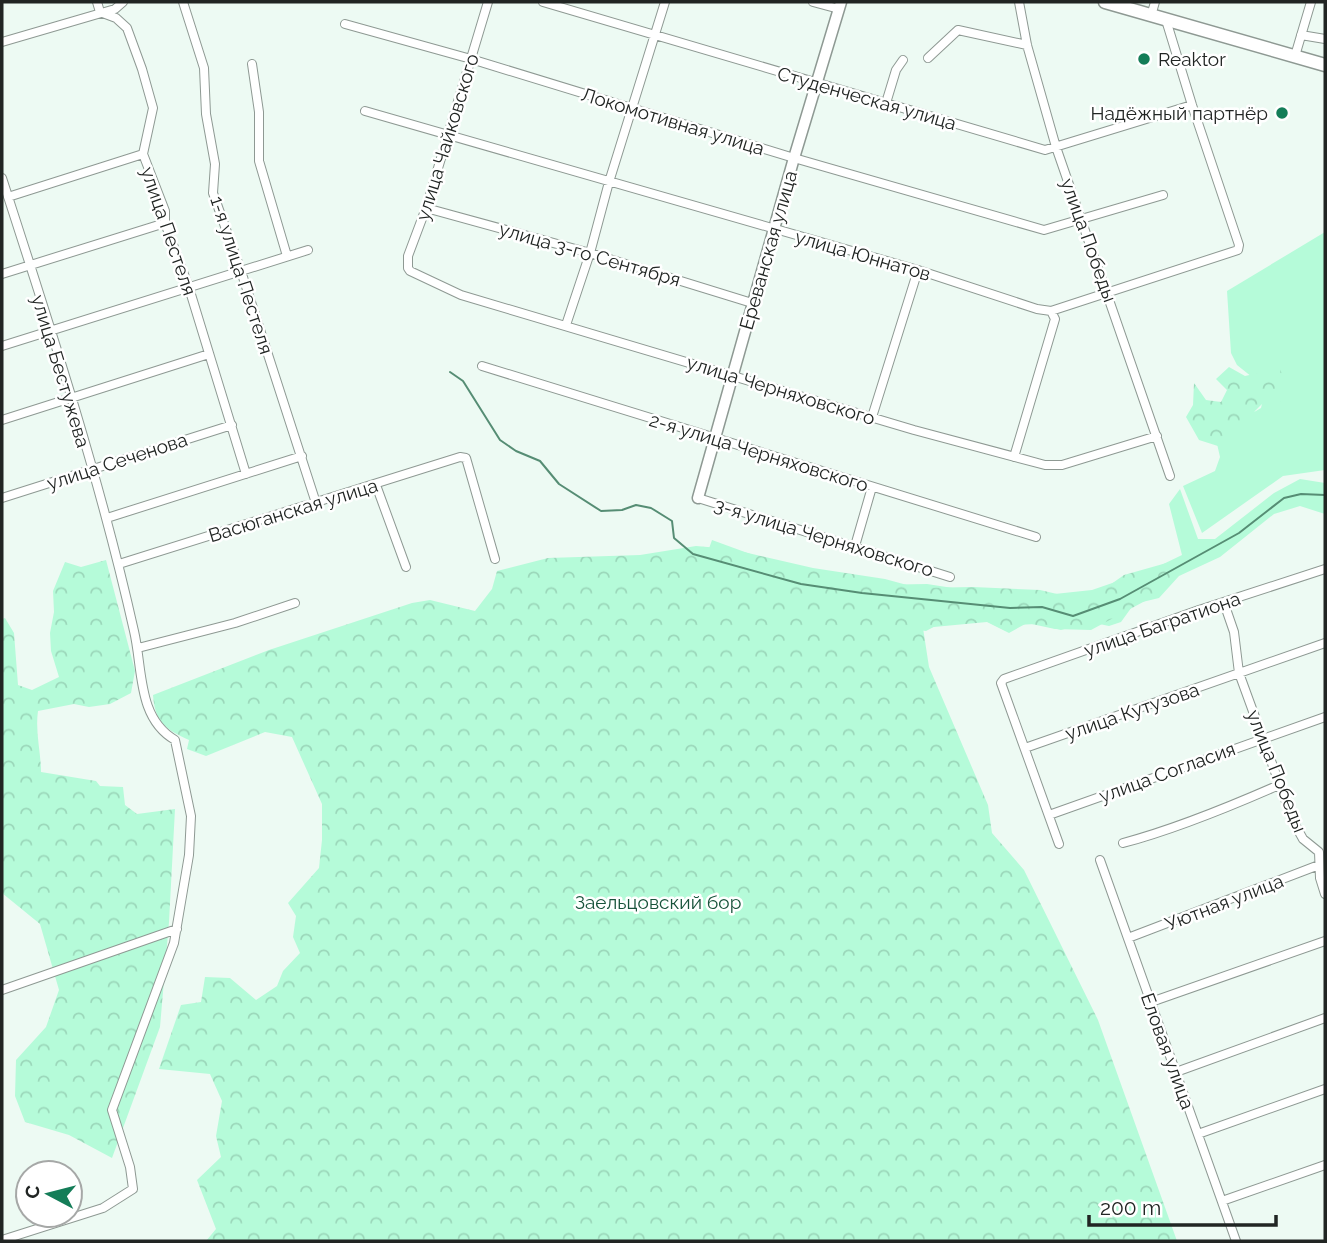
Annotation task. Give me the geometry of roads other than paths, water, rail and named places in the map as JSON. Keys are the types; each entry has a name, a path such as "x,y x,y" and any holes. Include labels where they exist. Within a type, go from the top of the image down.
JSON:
{"main road":[{"path":"1105,2 1325,65"}],"street":[{"path":"97,2 100,12"},
{"path":"2,42 115,9 123,2"},
{"name":"1-я улица Пестеля","path":"183,2 204,68 206,114 215,164 213,193 316,503"},
{"name":"улица Чайковского","path":"410,271 408,256 426,208 488,2"},
{"name":"Студенческая улица","path":"543,2 1045,150 1192,105"},
{"path":"566,325 665,2"},
{"path":"813,2 840,5"},
{"name":"улица Победы","path":"1019,2 1027,45 1056,147 1170,476"},
{"path":"1151,16 1155,2"},
{"path":"1295,57 1311,2"},
{"name":"Ереванская улица","path":"698,498 840,5"},
{"name":"улица Пестеля","path":"100,12 116,18 127,28 142,69 153,107 143,154 165,211 165,223 189,288 246,474"},
{"path":"1014,457 1055,319 1051,312 1238,250 1239,245 1166,20"},
{"name":"Локомотивная улица","path":"345,24 1044,230 1163,195"},
{"path":"928,58 958,30 1027,45"},
{"path":"1301,35 1325,39"},
{"path":"886,103 896,70 903,60"},
{"path":"252,64 259,112 259,161 287,257"},
{"name":"улица Юннатов","path":"365,111 918,270 1051,312"},
{"path":"8,197 115,163 126,157 143,154"},
{"name":"улица Бестужева","path":"2,178 107,518 138,648 142,691 150,713 164,734 175,740 191,816 189,855 174,943 112,1110 130,1167 133,1188 103,1208 2,1240"},
{"name":"улица 3-го Сентября","path":"426,208 590,253 752,303"},
{"path":"2,274 165,223"},
{"path":"2,346 308,250"},
{"path":"872,417 918,270"},
{"name":"улица Черняховского","path":"410,271 461,295 872,417 1045,465 1062,465 1157,436"},
{"path":"2,420 209,354"},
{"name":"2-я улица Черняховского","path":"482,366 1036,537"},
{"name":"улица Сеченова","path":"2,498 232,425"},
{"path":"107,518 302,456"},
{"name":"Васюганская улица","path":"119,565 460,457 466,458 495,559"},
{"path":"376,485 405,567"},
{"path":"855,546 872,487"},
{"name":"3-я улица Черняховского","path":"698,498 950,577"},
{"name":"улица Багратиона","path":"1025,748 1002,683 1004,679 1325,569"},
{"path":"138,648 235,623 295,603"},
{"name":"улица Победы","path":"1224,603 1234,632 1239,673 1279,785 1303,839 1322,850 1319,865 1325,894"},
{"name":"улица Кутузова","path":"1025,748 1325,643"},
{"name":"улица Согласия","path":"1049,815 1325,717"},
{"path":"1025,748 1059,844"},
{"path":"1123,843 1164,831 1279,785"},
{"name":"Еловая улица","path":"1100,860 1236,1241"},
{"name":"Уютная улица","path":"1128,938 1319,865"},
{"path":"2,990 177,929"},
{"path":"1150,1002 1325,941"},
{"path":"1175,1072 1325,1018"},
{"path":"1198,1134 1325,1089"},
{"path":"1222,1201 1325,1165"}],"waterway":[{"path":"450,372 463,381 500,440 516,451 540,461 559,484 601,511 622,510 636,505 651,508 672,521 674,538 693,554 801,584 862,593 1010,608 1042,607 1073,616 1120,599 1239,533 1284,498 1301,494 1325,495"}],"place":[{"name":"Reaktor","path":"1144,59"},
{"name":"Надёжный партнёр","path":"1282,113"}],"park label":[{"name":"Заельцовский бор","path":"658,902"}]}
